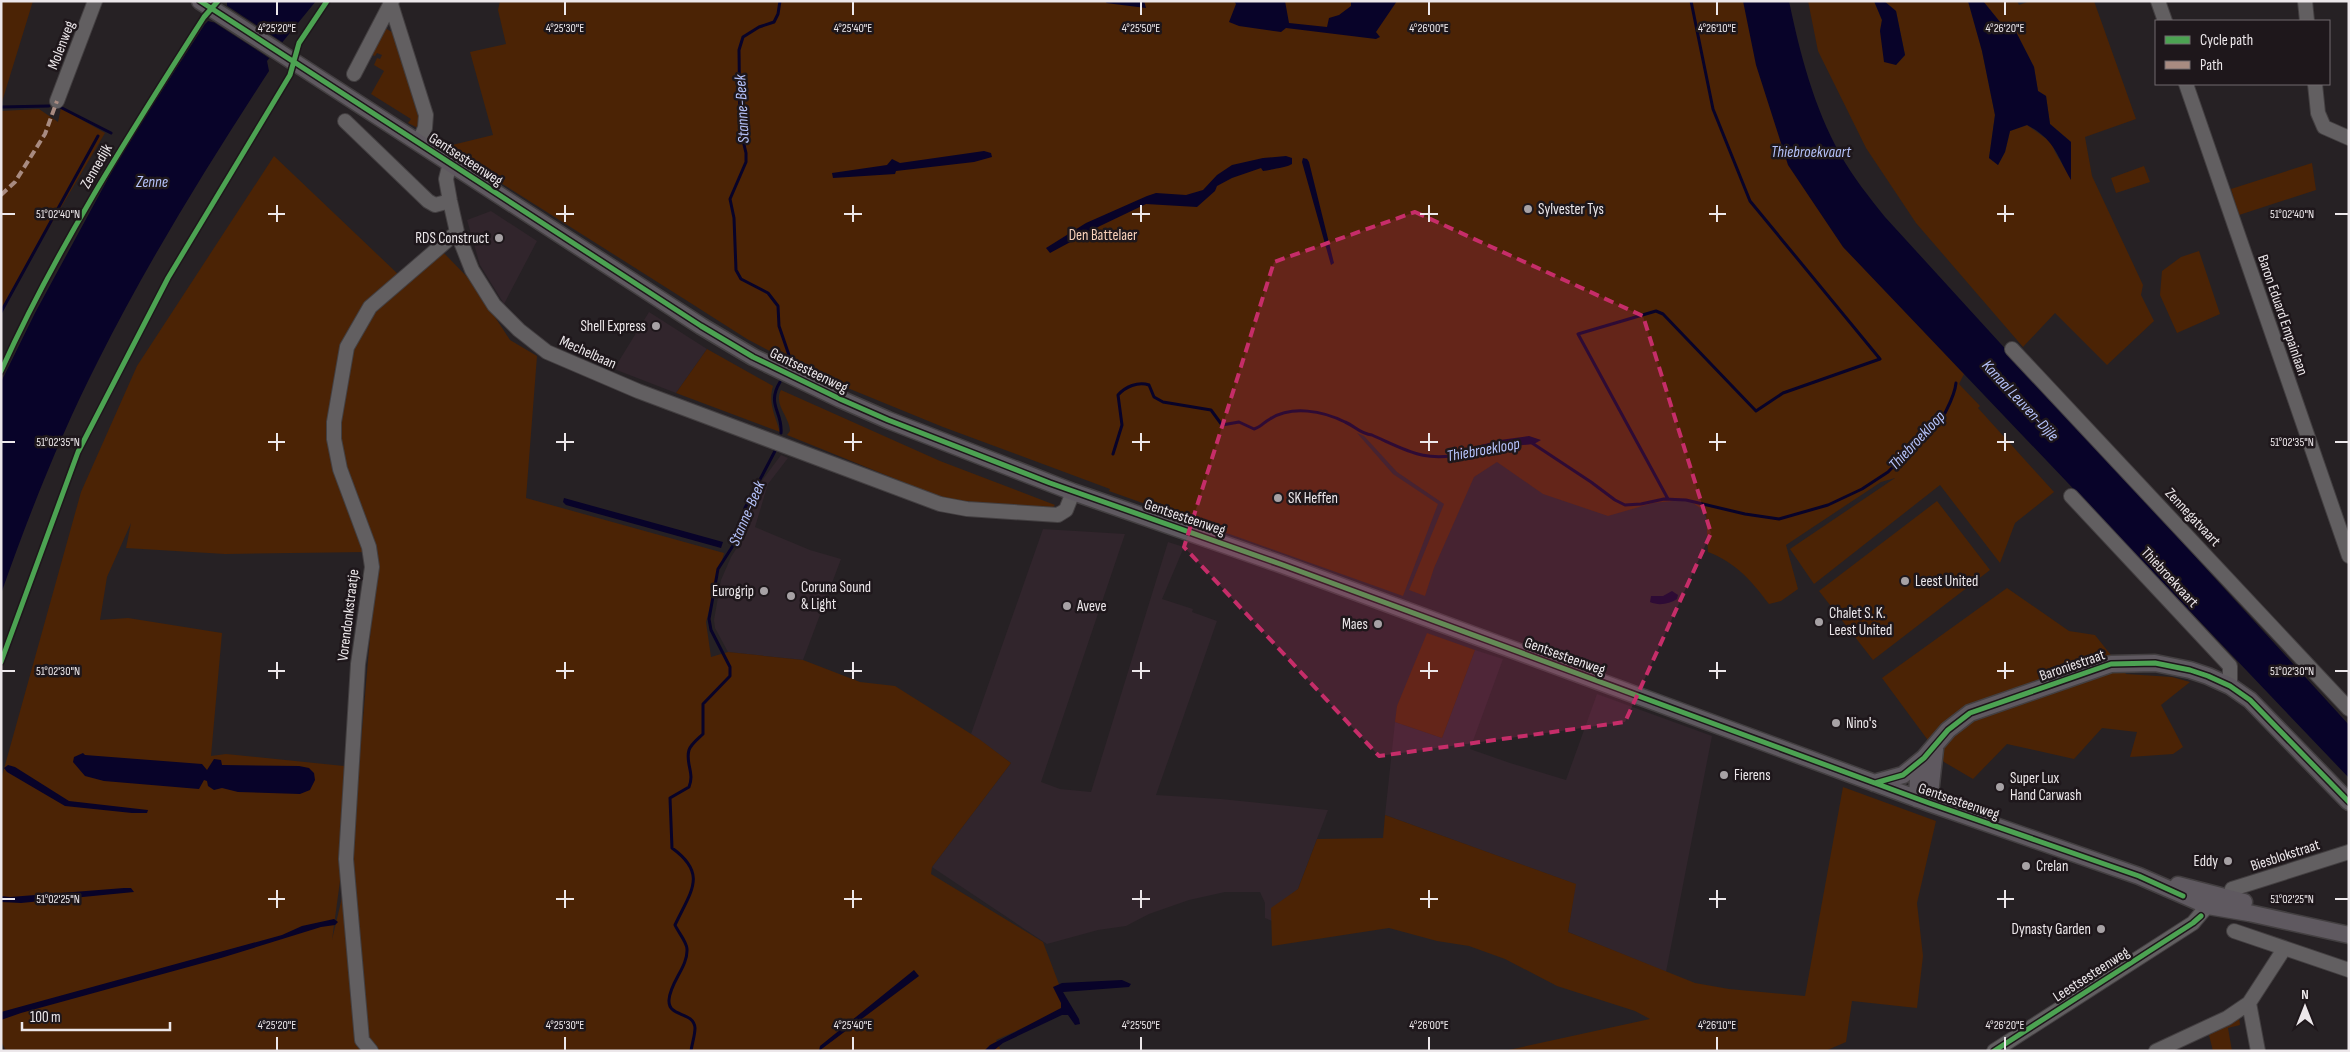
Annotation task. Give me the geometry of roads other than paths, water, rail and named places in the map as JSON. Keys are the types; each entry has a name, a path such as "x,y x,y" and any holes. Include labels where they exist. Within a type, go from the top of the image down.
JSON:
{"main road":[{"name":"Gentsesteenweg","path":"200,1 645,290 753,357 888,420 1073,492 1274,562 1923,801 2249,913 2349,935"},
{"name":"Baroniestraat","path":"1923,801 1918,779 1924,758 1948,730 1970,714 2111,664 2155,663 2174,666 2208,676 2230,686 2250,700 2349,802"},
{"path":"1923,801 1936,745"},
{"path":"1873,783 1903,775 1924,758"},
{"name":"Gentsesteenweg","path":"2212,901 2349,925"}],"street":[{"name":"Molenweg","path":"57,101 96,1"},
{"path":"2158,1 2165,20"},
{"path":"2305,1 2307,20"},
{"path":"354,74 391,2"},
{"path":"391,2 426,115 426,122 418,143"},
{"name":"Baron Eduard Empainlaan","path":"2186,85 2349,556"},
{"path":"2314,85 2318,113 2324,127 2349,138"},
{"path":"345,121 428,201 435,205 450,201"},
{"name":"Mechelbaan","path":"450,163 446,179 450,201 457,232 472,270 494,305 518,330 546,352 638,392 940,504 967,509 1058,515 1066,510 1073,492"},
{"name":"Vorendonkstraatje","path":"371,1051 362,1040 346,859 358,664 372,567 369,547 340,469 334,439 334,422 347,347 370,307 457,232"},
{"name":"Zennegatvaart","path":"2012,349 2349,709"},
{"name":"Thiebroekvaart","path":"2071,496 2230,666 2232,675 2230,686"},
{"name":"Biesblokstraat","path":"2232,889 2349,852"},
{"name":"Leestsesteenweg","path":"1994,1051 2193,923 2212,901"},
{"path":"2234,931 2349,970"},
{"path":"2156,1051 2182,1045 2249,1003 2284,949"},
{"path":"2249,1003 2258,1051"}],"water":[{"name":"Zenne","path":"227,1 316,1 267,61 269,71 179,214 117,324 84,389 58,447 1,594 1,382 35,313 123,151 205,24 208,21 216,23 227,6"},
{"path":"1107,1 1144,1 1146,8 1106,3"},
{"path":"1234,1 1285,1 1289,23 1327,27 1329,18 1339,15 1351,6 1351,1 1397,1 1376,32 1380,37 1376,39 1286,28 1281,32 1239,26 1229,22 1236,4"},
{"name":"Thiebroekvaart","path":"1743,1 1789,1 1803,60 1815,99 1840,154 1861,187 1885,217 2349,725 2349,778 1843,247 1788,165 1756,65"},
{"path":"1874,1 1884,1 1896,11 1905,55 1896,65 1884,62 1880,31 1882,20"},
{"path":"1968,1 1983,1 2000,22 2015,30 2034,67 2038,91 2046,96 2050,124 2071,142 2071,180 2054,148 2044,136 2027,125 2010,131 2005,152 1998,165 1989,158 1995,115 1982,51"},
{"path":"984,151 991,153 992,157 974,162 896,171 895,174 833,178 832,173 887,165 892,159 900,163"},
{"path":"1286,156 1292,158 1292,164 1263,171 1261,168 1232,178 1217,186 1215,191 1197,207 1146,204 1050,253 1046,248 1086,223 1147,196 1156,193 1186,195 1203,190 1217,175 1232,165 1263,158"},
{"path":"1303,158 1309,162 1334,263 1331,265 1302,162"},
{"path":"1529,436 1541,440 1534,444 1501,447 1475,455 1470,460 1466,459 1465,455 1470,448 1500,440"},
{"path":"564,498 723,542 721,548 566,505 563,502"},
{"path":"1672,591 1678,595 1674,601 1660,604 1650,602 1651,596 1663,596"},
{"path":"83,753 85,755 202,764 207,770 214,759 221,760 222,765 299,766 309,768 314,773 315,780 310,790 300,794 238,792 222,788 214,790 204,780 199,789 104,781 85,776 73,762 74,757"},
{"path":"8,765 15,767 69,801 148,810 147,813 65,806 7,772 4,768"},
{"path":"131,888 134,892 21,903 1,902 1,896 10,897"},
{"path":"334,919 338,922 335,925 321,927 221,958 1,1020 1,1012 282,935 302,926"},
{"path":"914,970 919,976 819,1051 820,1046"},
{"path":"1122,980 1131,984 1129,987 1063,992 1080,1024 1075,1025 1068,1015 1062,1015 1003,1043 993,1051 984,1051 990,1045 1061,1008 1061,1003 1053,987 1062,983"}],"waterway":[{"name":"Stanne-Beek","path":"780,1 778,14 774,22 759,27 743,37 739,50 740,128 746,153 746,162 730,199 734,218 736,270 741,279 768,293 778,306 779,326 791,361"},
{"path":"1668,499 1578,334 1656,311 1663,314 1756,411 1783,393 1880,359 1750,201 1713,109 1691,1"},
{"path":"1,107 49,106"},
{"path":"60,107 111,133"},
{"path":"1,312 98,136"},
{"name":"Stanne-Beek","path":"780,382 776,390 775,403 780,419 781,433"},
{"name":"Thiebroekloop","path":"1532,443 1625,505 1664,499 1686,500 1745,514 1779,519 1828,505 1862,489 1888,472 1945,413 1956,383"},
{"name":"Thiebroekloop","path":"1113,454 1122,425 1118,395 1128,387 1136,384 1149,385 1154,397 1163,402 1211,410 1222,425 1239,422 1254,429 1279,415 1288,412 1308,411 1336,418 1364,433 1418,454 1440,457 1468,453"},
{"name":"Stanne-Beek","path":"691,1051 695,1031 694,1023 686,1016 672,1010 669,1000 672,987 687,956 686,943 675,925 691,893 693,884 690,866 672,848 670,798 689,787 691,777 688,755 691,746 703,734 703,704 730,676 730,667 711,630 709,619 718,569 736,541 745,508 775,451"}],"place":[{"name":"Sylvester Tys","path":"1528,209"},
{"name":"RDS Construct","path":"499,238"},
{"name":"Shell Express","path":"656,326"},
{"name":"SK Heffen","path":"1278,498"},
{"name":"Leest United","path":"1905,581"},
{"name":"Eurogrip","path":"764,591"},
{"name":"Coruna Sound & Light","path":"791,596"},
{"name":"Aveve","path":"1067,606"},
{"name":"Chalet S. K. Leest United","path":"1819,622"},
{"name":"Maes","path":"1378,624"},
{"name":"Nino's","path":"1836,723"},
{"name":"Fierens","path":"1724,775"},
{"name":"Super Lux Hand Carwash","path":"2000,787"},
{"name":"Eddy","path":"2228,861"},
{"name":"Crelan","path":"2026,866"},
{"name":"Dynasty Garden","path":"2101,929"}],"park label":[{"name":"Den Battelaer","path":"1103,235"}],"water label":[{"name":"Kanaal Leuven-Dijle","path":"2021,400"}]}
